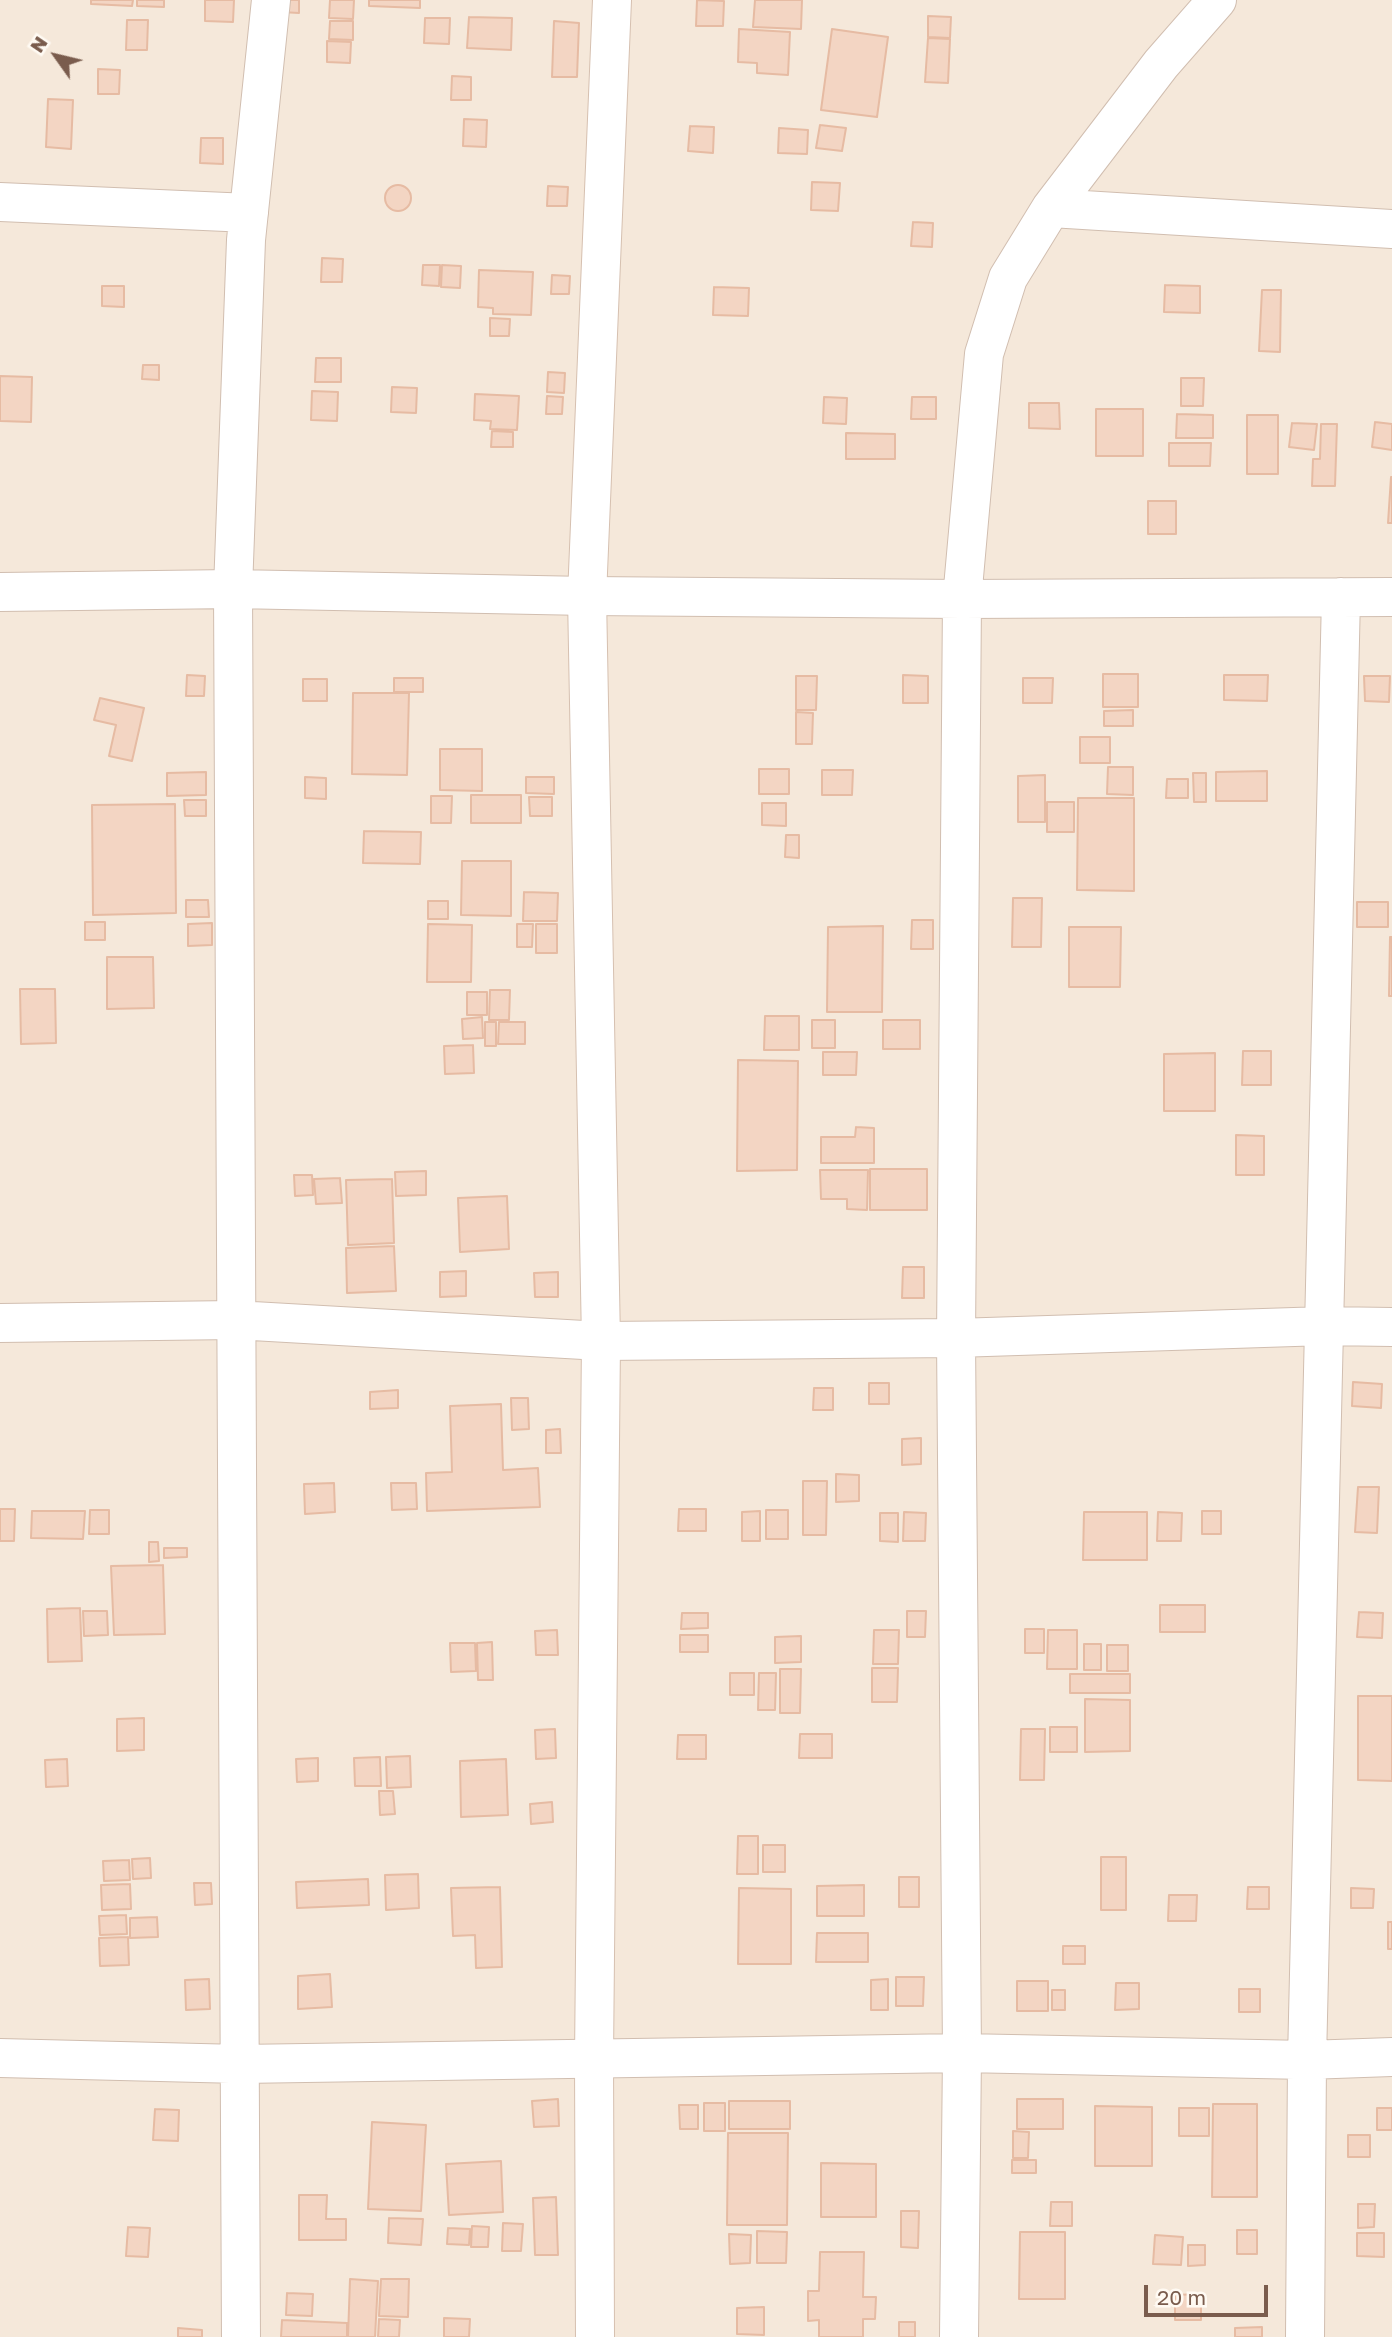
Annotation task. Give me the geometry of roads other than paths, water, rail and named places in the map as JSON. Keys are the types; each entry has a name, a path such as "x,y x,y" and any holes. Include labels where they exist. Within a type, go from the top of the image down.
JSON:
{"street":[{"path":"241,2337 233,589 249,213 271,0"},
{"path":"595,2337 594,2058 601,1341 587,596 612,0"},
{"path":"959,2337 962,2053 956,1338 962,599 984,354 1008,278 1051,208 1161,64 1217,0"},
{"path":"0,202 249,213"},
{"path":"1051,208 1392,229"},
{"path":"0,592 233,589 587,596 962,599 1392,597"},
{"path":"1305,2337 1307,2060 1341,597"},
{"path":"0,1323 235,1320 601,1341 956,1338 1325,1326 1392,1327"},
{"path":"0,2057 240,2064 962,2053 1307,2060 1392,2057"}]}
